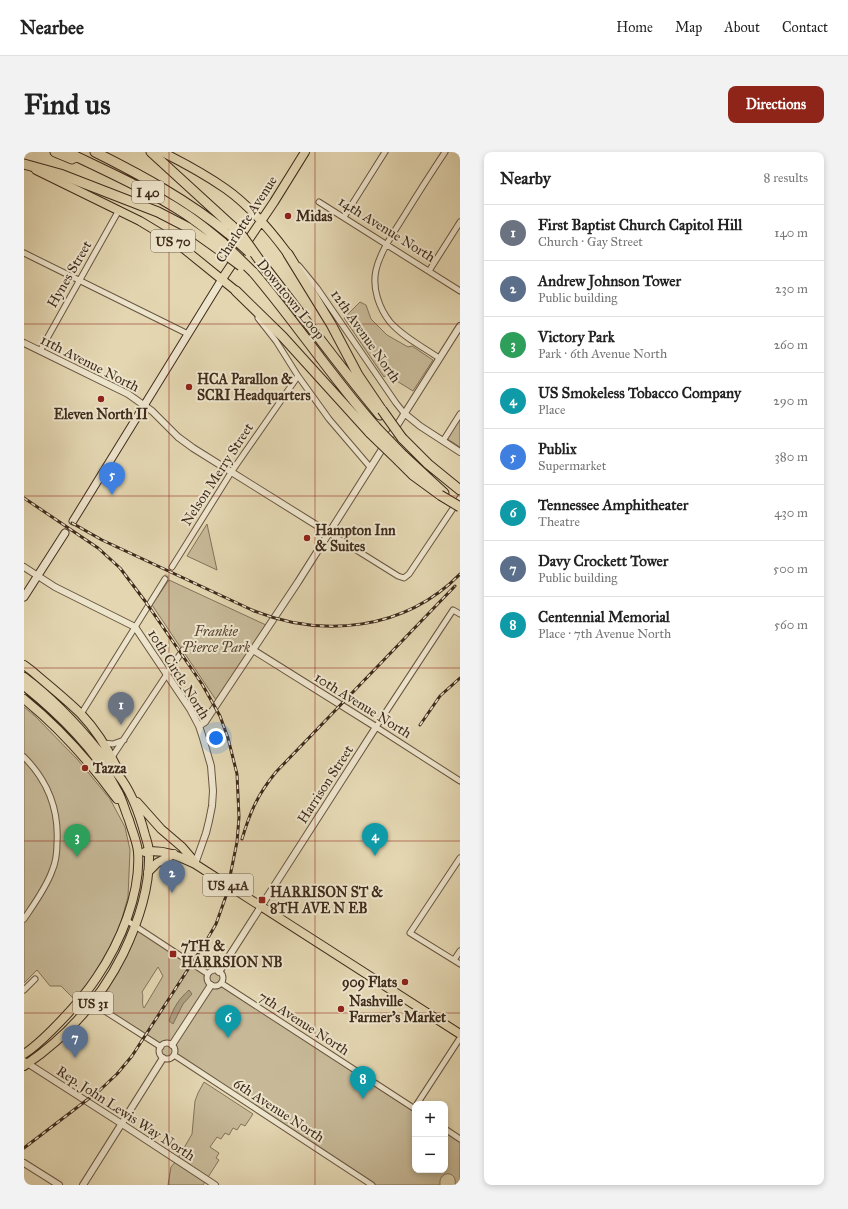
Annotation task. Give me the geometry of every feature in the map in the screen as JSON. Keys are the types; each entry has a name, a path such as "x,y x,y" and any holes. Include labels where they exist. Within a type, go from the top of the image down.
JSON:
{"highway":[{"path":"54,152 104,170"},
{"name":"I 40","path":"67,152 142,189 184,213 220,246"},
{"name":"I 40","path":"94,152 154,182 231,230"},
{"path":"103,152 116,162"},
{"path":"151,152 231,230"},
{"path":"24,164 66,176 158,212 220,246"},
{"name":"Downtown Loop","path":"231,230 244,238 357,388 381,413"},
{"name":"Downtown Loop","path":"220,246 239,265 253,272 272,293 373,430"},
{"path":"288,254 331,324 358,375 381,413 412,448 449,482 460,490"},
{"path":"236,291 401,458 413,475 460,506"}],"main road":[{"path":"162,152 198,171 227,190 261,221"},
{"name":"Charlotte Avenue","path":"222,279 305,152"},
{"name":"US 70","path":"24,164 140,221 178,244 222,279"},
{"name":"12th Avenue North","path":"261,221 270,230 288,254"},
{"path":"73,521 222,279 236,291"},
{"path":"24,597 65,533"},
{"path":"24,662 32,671"},
{"path":"24,665 81,714 99,736 112,757 122,780"},
{"name":"US 31","path":"24,677 76,724 122,780 138,810 149,851 145,898 127,945 114,971 93,1003 64,1035 51,1046 25,1063"},
{"name":"US 31","path":"24,686 56,713 88,748 114,783 136,840 138,853 137,876 133,900 126,920 107,962 83,996 58,1024 37,1045 24,1054"},
{"path":"24,699 73,745 99,775 124,808"},
{"path":"127,788 141,808 157,826 182,847 196,864"},
{"name":"US 41A","path":"138,853 149,851 165,852 174,854 196,864 460,1034"},
{"path":"148,872 157,863 174,854"}],"street":[{"path":"344,217 386,152"},
{"path":"439,358 399,330 390,321 381,307 376,289 376,270 386,244 444,152"},
{"name":"14th Avenue North","path":"319,202 460,291"},
{"name":"Hynes Street","path":"40,351 119,210"},
{"path":"429,271 460,222"},
{"path":"24,253 188,334"},
{"name":"12th Avenue North","path":"288,254 317,288 404,413 420,426 460,452"},
{"path":"236,291 276,341 298,376 331,421 370,467"},
{"path":"199,726 205,722 329,533 460,326"},
{"name":"11th Avenue North","path":"24,343 118,389 152,411 178,437 398,576 404,578 408,574 460,498"},
{"name":"Nelson Merry Street","path":"172,567 232,472 298,376"},
{"path":"443,441 460,414"},
{"path":"24,567 38,576"},
{"name":"10th Circle North","path":"38,576 56,588 135,627 167,674 199,726 210,766 213,791 208,827 196,864"},
{"path":"81,714 165,579"},
{"name":"Harrison Street","path":"219,972 453,610 460,614"},
{"path":"112,757 183,650"},
{"name":"10th Avenue North","path":"252,650 460,781"},
{"path":"103,743 113,744 125,739"},
{"path":"24,757 38,774 49,794 55,810 58,831 57,855 52,871 45,886 24,919"},
{"path":"460,858 410,933 460,964"},
{"path":"126,920 208,974"},
{"path":"454,960 460,951"},
{"path":"213,970 219,972 222,977 221,983 215,986 211,985 207,980 208,974 213,970"},
{"path":"24,990 35,979"},
{"name":"7th Avenue North","path":"221,983 412,1105"},
{"path":"172,1045 211,985"},
{"path":"83,996 161,1047"},
{"path":"419,1101 460,1038"},
{"path":"161,1047 165,1044 172,1045"},
{"path":"163,1058 169,1059 174,1055 175,1050 172,1045"},
{"path":"161,1047 160,1053 163,1058"},
{"name":"6th Avenue North","path":"174,1055 371,1185"},
{"path":"83,1185 163,1058"},
{"name":"Rep. John Lewis Way North","path":"25,1063 215,1185"},
{"path":"448,1131 460,1139"},
{"path":"24,1163 58,1185"}],"green space":[{"path":"360,302 366,305 371,319 387,335 408,347 412,346 433,360 413,391 387,375 384,377 344,318"},
{"path":"460,416 460,447 446,438"},
{"path":"207,524 217,570 187,556"},
{"name":"Frankie Pierce Park","path":"169,580 266,625 216,700 152,605"},
{"path":"24,707 35,716 78,760 110,799 125,827 130,850 128,897 117,936 100,967 75,1000 61,986 50,986 37,970 24,983"},
{"path":"135,926 210,972 219,972 222,977 221,982 412,1107 412,1173 448,1173 448,1131 460,1139 460,1185 455,1185 454,1177 451,1174 445,1174 440,1180 440,1185 372,1185 173,1056 168,1059 163,1058 160,1053 161,1047 93,1003","holes":["158,967 163,976 144,1008 142,992"]},
{"path":"204,1082 253,1114 245,1126 241,1124 237,1130 233,1128 229,1135 225,1133 221,1139 217,1137 210,1147 219,1153 216,1158 219,1160 203,1185 168,1185 171,1167 177,1160 192,1134 195,1101"}],"shaded area":[{"path":"189,990 192,994 183,1004 173,1024 169,1021 172,1012 179,1000"}],"tunnel":[{"path":"65,533 73,521"},
{"path":"165,579 172,567"}],"railway":[{"path":"24,498 98,548 120,568 145,601 202,684 220,716 228,738 237,774 239,817 237,842 226,896 216,924 132,1056 117,1074 100,1090 24,1148"},
{"path":"72,523 102,540 252,610 279,619 307,624 335,626 362,624 389,618 414,607 438,593 460,574"},
{"path":"242,839 255,804 264,788 276,772 455,586"},
{"path":"420,725 440,696 460,678"}],"place":[{"name":"Midas","path":"288,216"},
{"name":"HCA Parallon & SCRI Headquarters","path":"189,387"},
{"name":"Eleven North II","path":"101,399"},
{"name":"Publix","path":"112,495"},
{"name":"Hampton Inn & Suites","path":"307,538"},
{"name":"First Baptist Church Capitol Hill","path":"121,725"},
{"name":"Tazza","path":"85,768"},
{"name":"US Smokeless Tobacco Company","path":"375,856"},
{"name":"Victory Park","path":"77,857"},
{"name":"Andrew Johnson Tower","path":"172,893"},
{"name":"HARRISON ST & 8TH AVE N EB","path":"262,900"},
{"name":"7TH & HARRSION NB","path":"173,954"},
{"name":"909 Flats","path":"405,982"},
{"name":"Nashville Farmer's Market","path":"341,1009"},
{"name":"Tennessee Amphitheater","path":"228,1038"},
{"name":"Davy Crockett Tower","path":"75,1058"},
{"name":"Centennial Memorial","path":"363,1099"}]}
